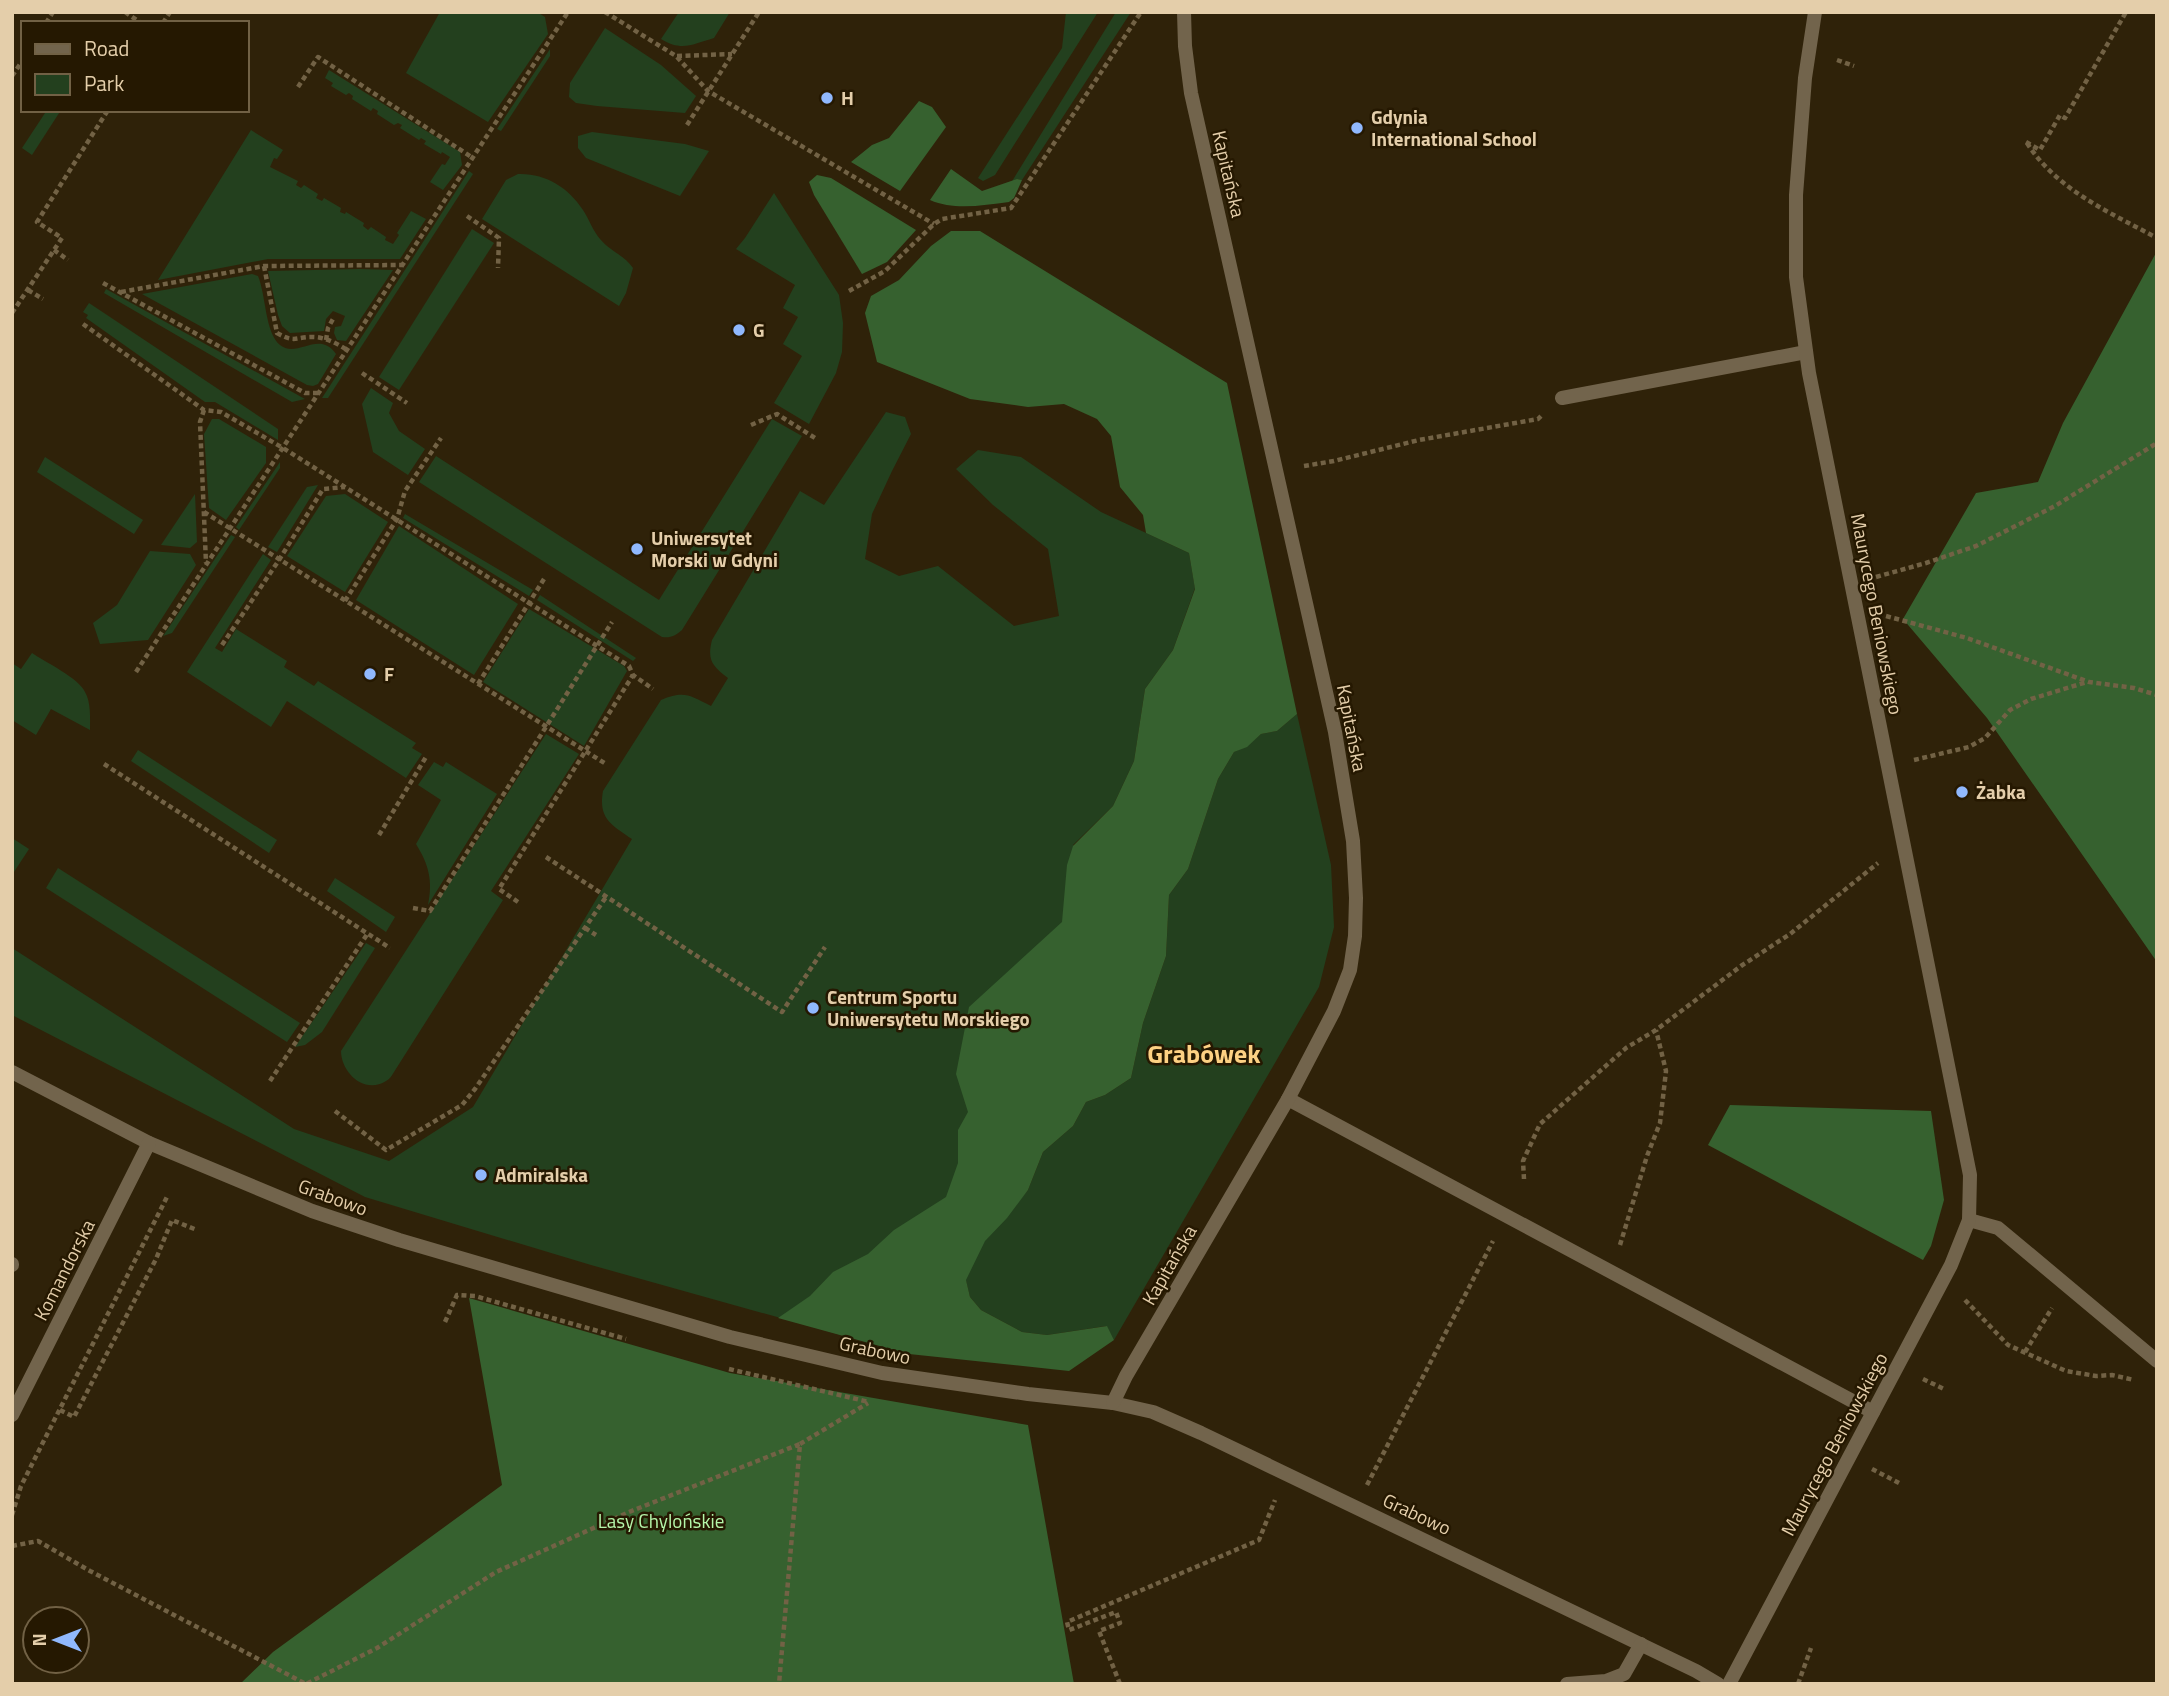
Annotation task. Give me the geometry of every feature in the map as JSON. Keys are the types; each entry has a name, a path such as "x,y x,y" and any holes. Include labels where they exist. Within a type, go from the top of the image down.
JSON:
{"street":[{"name":"Kapitańska","path":"1113,1403 1126,1376 1288,1099 1334,1011 1350,970 1355,936 1353,841 1335,732 1191,93 1184,12"},
{"name":"Maurycego Beniowskiego","path":"1729,1684 1951,1265 1969,1220 1970,1175 1806,352 1796,277 1796,195 1805,78 1815,12"},
{"path":"1562,398 1806,352"},
{"name":"Grabowo","path":"12,1072 149,1143 312,1212 399,1240 730,1337 882,1373 1113,1403 1153,1412 1641,1644 1718,1684"},
{"path":"1288,1099 1873,1412"},
{"name":"Komandorska","path":"12,1415 149,1143"},
{"path":"1969,1220 1998,1228 2157,1361"},
{"path":"1567,1684 1606,1681 1623,1674 1641,1644"}],"path":[{"path":"136,672 568,12"},
{"path":"605,12 676,56 708,91 934,224"},
{"path":"687,125 759,12"},
{"path":"849,291 885,271 942,219 1011,208 1141,12"},
{"path":"2126,12 2065,118 2060,115 2040,150 2026,142 2037,159 2076,194 2157,239"},
{"path":"676,56 732,54"},
{"path":"298,88 317,57 473,158"},
{"path":"1836,60 1854,66"},
{"path":"12,313 62,238 37,222 107,112"},
{"path":"467,216 499,238 498,268"},
{"path":"54,250 68,260"},
{"path":"121,292 264,267 403,265"},
{"path":"264,267 277,333 290,340 316,337 336,342 347,350"},
{"path":"103,283 304,393 319,393"},
{"path":"28,290 43,299"},
{"path":"326,340 333,319"},
{"path":"83,324 204,410 221,412 283,448 597,645 629,666 633,675 653,689"},
{"path":"362,373 407,403"},
{"path":"204,410 200,422 206,564"},
{"path":"751,425 777,414 815,438"},
{"path":"1296,467 1334,461 1419,440 1531,420"},
{"path":"345,601 397,519 405,491 442,438"},
{"path":"1852,584 1976,546 2055,506 2157,443"},
{"path":"222,645 323,489 345,487"},
{"path":"204,512 606,764"},
{"path":"478,684 544,579"},
{"path":"1878,614 1967,638 2089,682 2133,688 2157,695"},
{"path":"413,908 430,911 612,622"},
{"path":"518,902 499,889 633,675"},
{"path":"1907,762 1969,747 1985,738 2010,710 2031,699 2089,682"},
{"path":"379,835 426,757"},
{"path":"104,764 390,948"},
{"path":"546,857 782,1012 825,947"},
{"path":"1524,1179 1523,1161 1540,1124 1626,1048 1656,1030 1741,966 1790,934 1886,857"},
{"path":"335,1111 386,1150 462,1105 606,897"},
{"path":"585,928 596,935"},
{"path":"270,1081 368,933"},
{"path":"1612,1273 1647,1156 1660,1123 1666,1071 1656,1030"},
{"path":"12,1515 21,1486 168,1195"},
{"path":"60,1409 74,1417 156,1259 173,1220 197,1230"},
{"path":"1367,1486 1495,1237"},
{"path":"445,1322 457,1295"},
{"path":"1959,1295 2008,1345 2066,1371 2137,1380"},
{"path":"2025,1352 2052,1308"},
{"path":"1916,1375 1946,1390"},
{"path":"12,1546 38,1541 306,1684 377,1648 496,1572 629,1512 800,1444 869,1402"},
{"path":"779,1684 800,1444"},
{"path":"1867,1467 1899,1483"},
{"path":"1120,1684 1099,1631 1120,1623 1116,1612 1069,1630 1066,1622 1259,1540 1286,1474"},
{"path":"1798,1684 1811,1648"}],"green space":[{"path":"440,12 537,12 545,17 548,34 488,122 406,73"},
{"path":"679,12 730,12 714,38 681,46 661,39"},
{"path":"1066,12 1098,12 995,175 983,181 978,178 1062,48"},
{"path":"1116,12 1131,12 1022,180 1017,179 1011,183"},
{"path":"605,28 661,65 696,96 685,113 597,106 576,103 569,97 570,83"},
{"path":"550,49 550,56 501,131 497,129"},
{"path":"329,70 460,152 462,165 443,190 430,182 450,157 400,128 402,125 394,125 377,114 378,111 373,108 371,111 352,99 353,96 349,93 346,95 331,86 333,83 325,78"},
{"path":"919,101 932,107 946,127 900,191 851,162 872,145 889,138"},
{"path":"46,112 60,112 32,155 22,148"},
{"path":"251,130 283,150 277,159 274,158 270,167 298,181 296,185 301,188 304,185 318,194 316,198 322,201 324,198 341,208 340,212 346,212 364,223 363,226 368,230 371,227 386,237 385,240 393,244 411,211 426,219 400,259 268,259 158,280"},
{"path":"592,132 685,144 709,151 680,196 586,158 578,148 578,136"},
{"path":"951,169 982,191 1017,179 1022,180 1014,198 1009,202 959,206 930,200"},
{"path":"469,171 473,174 328,398 322,398"},
{"path":"518,174 537,176 563,188 583,210 600,239 633,268 619,306 482,219 506,180"},
{"path":"817,175 831,178 916,230 887,262 862,274 814,195 809,182"},
{"path":"774,193 839,295 843,323 842,352 836,373 809,424 774,403 802,356 783,344 798,317 783,308 795,285 736,249"},
{"path":"472,229 494,243 399,390 379,377"},
{"path":"951,231 980,231 1227,383 1297,714 1277,731 1261,734 1247,747 1234,752 1218,779 1188,869 1169,895 1166,956 1143,1023 1131,1078 1105,1095 1086,1102 1073,1126 1043,1152 1028,1190 985,1241 966,1280 970,1297 981,1310 1022,1332 1047,1335 1107,1326 1114,1340 1069,1371 909,1354 778,1318 810,1296 833,1272 868,1254 894,1230 946,1197 958,1163 958,1130 968,1112 956,1074 969,1007 1062,922 1067,865 1073,846 1113,806 1134,761 1145,689 1173,650 1195,589 1189,553 1146,533 1143,515 1120,487 1111,436 1097,419 1064,404 1028,407 970,399 877,362 865,313 871,296 899,280 931,246"},
{"path":"2157,251 2157,962 1987,718 1903,619 1976,493 2038,482 2063,423"},
{"path":"393,270 346,341 337,340 334,333 335,327 341,326 345,316 333,311 326,319 324,331 290,333 282,326 268,271"},
{"path":"252,274 258,276 271,332 280,345 294,349 322,344 336,354 318,384 307,385 142,294"},
{"path":"106,289 305,399 292,402 104,293"},
{"path":"89,303 278,429 278,440 215,402 205,402 86,318 88,315 83,312"},
{"path":"371,388 393,403 389,413 399,431 425,449 408,475 373,452 362,404"},
{"path":"886,412 905,417 911,434 872,514 865,559 899,576 938,566 1014,626 1059,616 1048,549 993,505 956,469 978,450 1021,457 1101,512 1189,553 1195,588 1173,650 1145,689 1134,761 1113,806 1073,845 1140,909 987,1238 1028,1190 1043,1152 1073,1126 1086,1102 1105,1095 1131,1078 1143,1023 1166,956 1169,895 1188,869 1218,779 1234,752 1247,746 1261,734 1277,731 1297,714 1331,865 1334,927 1319,987 1114,1340 1106,1326 1047,1335 1022,1332 981,1310 970,1297 966,1281 909,1354 591,1265 365,1197 12,1015 12,948 294,1129 389,1161 473,1107 632,839 608,820 603,808 603,791 661,700 682,695 711,706 728,678 712,662 712,640 800,491 824,505"},
{"path":"212,419 219,419 266,447 266,463 226,520 209,508 204,434"},
{"path":"772,419 802,436 682,630 670,637 662,637 419,482 436,456 659,600"},
{"path":"45,457 143,520 134,534 37,472"},
{"path":"280,462 280,468 239,530 236,527"},
{"path":"318,485 277,552 268,547 307,487"},
{"path":"195,494 197,542 190,548 161,545"},
{"path":"345,494 388,522 345,592 287,556 326,496"},
{"path":"405,514 533,590 529,596 403,518"},
{"path":"399,526 518,604 474,675 356,600"},
{"path":"231,535 235,537 172,633 163,636"},
{"path":"150,551 190,554 196,565 148,640 100,644 93,623 117,605"},
{"path":"263,554 271,560 215,648 222,652 236,629 287,661 284,667 314,686 318,681 416,743 412,748 422,754 406,778 287,701 271,727 187,672"},
{"path":"540,595 636,658 633,661 537,600"},
{"path":"529,609 624,666 627,671 584,746 483,682"},
{"path":"32,653 82,687 90,710 90,730 51,709 36,735 12,720 12,663 21,669"},
{"path":"546,734 579,754 491,891 503,900 391,1077 378,1085 362,1083 345,1067 341,1051"},
{"path":"138,750 277,840 269,853 131,761"},
{"path":"434,762 443,767 446,762 497,794 428,905 429,873 416,844 441,800 418,785"},
{"path":"12,838 29,849 12,875"},
{"path":"58,868 300,1023 287,1042 46,888"},
{"path":"335,878 395,917 386,932 327,891"},
{"path":"366,943 375,948 322,1032 305,1045 295,1047"},
{"path":"1730,1105 1931,1111 1944,1200 1931,1246 1923,1260 1708,1145"},
{"name":"Lasy Chylońskie","path":"469,1298 730,1373 1028,1425 1074,1684 240,1684 273,1652 502,1485"}],"place":[{"name":"H","path":"827,98"},
{"name":"Gdynia International School","path":"1357,128"},
{"name":"G","path":"739,330"},
{"name":"Uniwersytet Morski w Gdyni","path":"637,549"},
{"name":"F","path":"370,674"},
{"name":"Żabka","path":"1962,792"},
{"name":"Centrum Sportu Uniwersytetu Morskiego","path":"813,1008"},
{"name":"Admiralska","path":"481,1175"}],"district":[{"name":"Grabówek","path":"1204,1054"}]}
